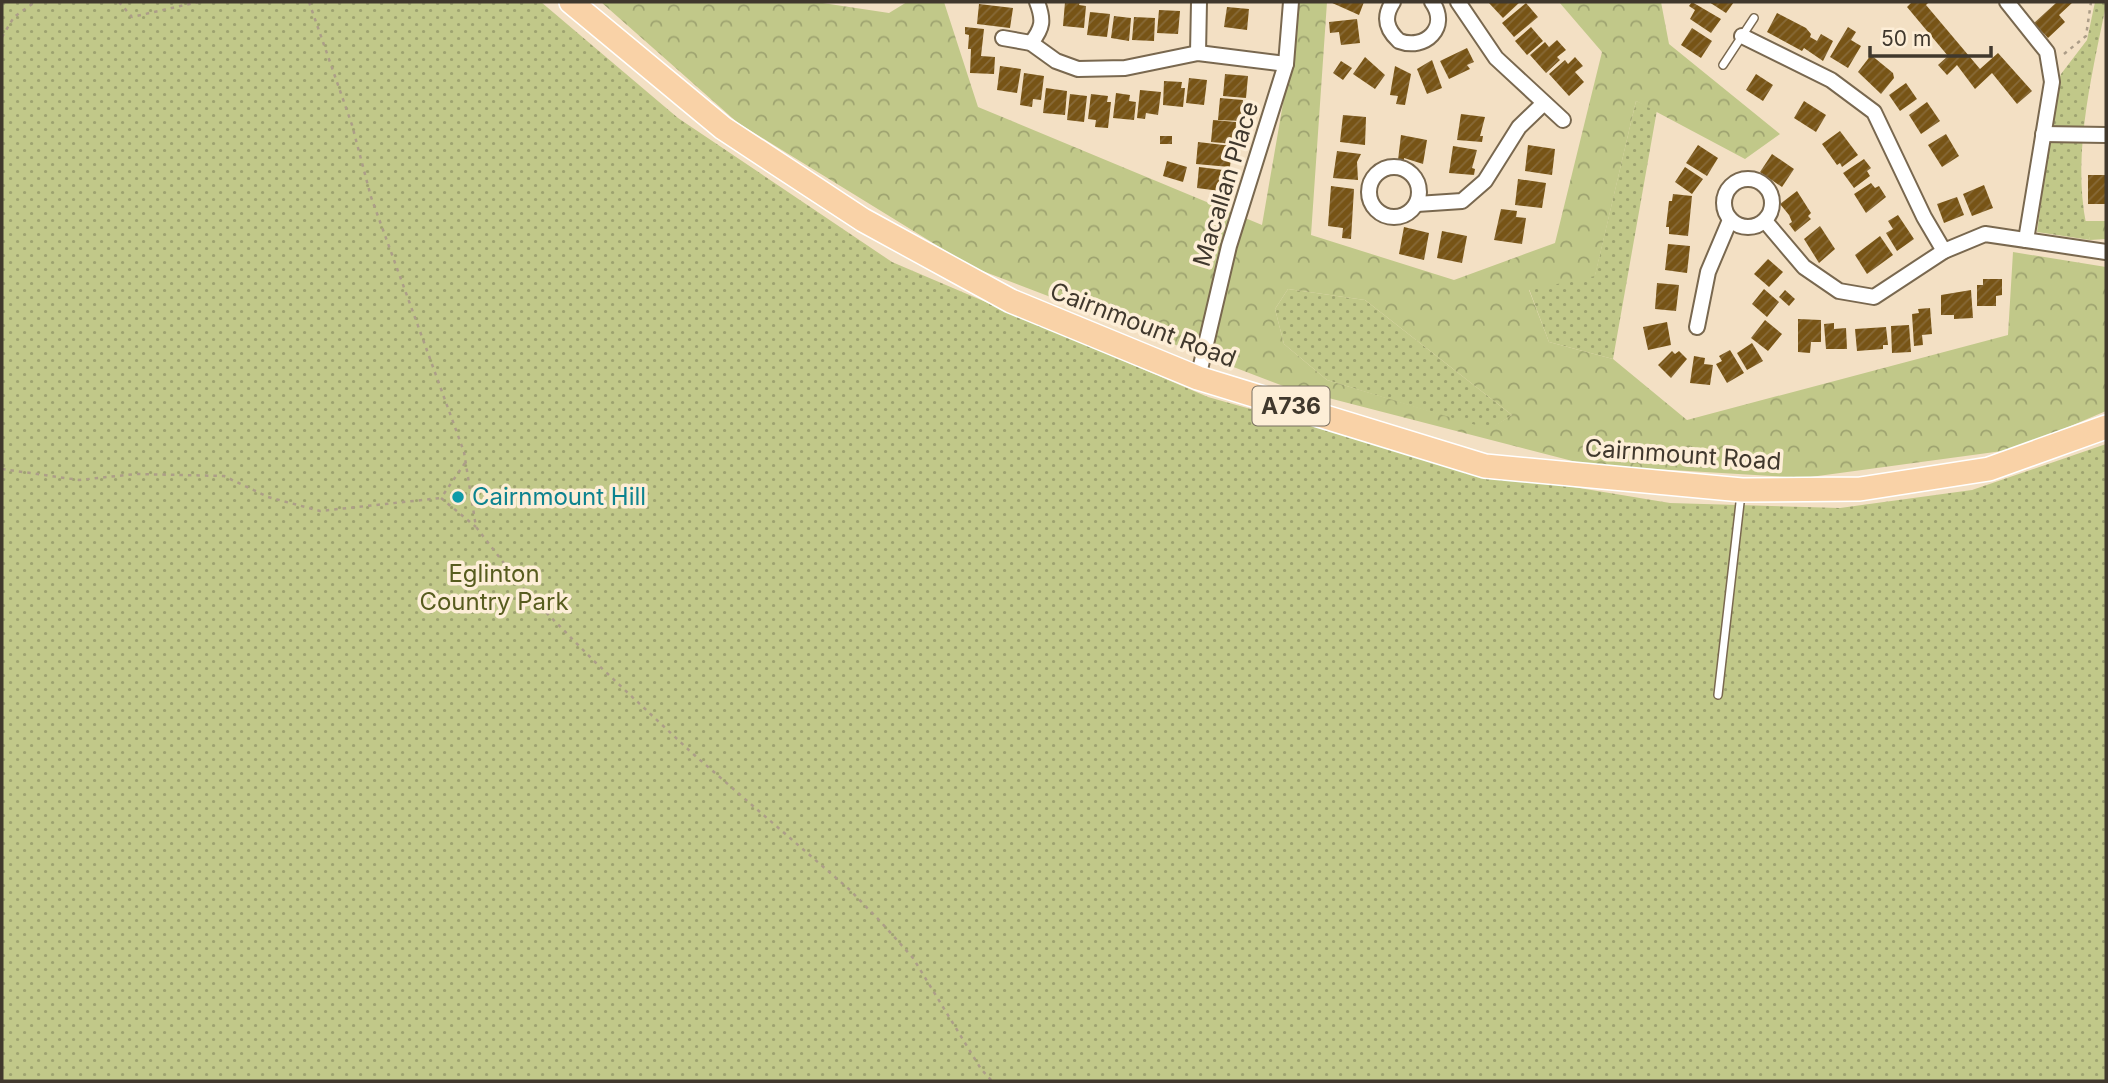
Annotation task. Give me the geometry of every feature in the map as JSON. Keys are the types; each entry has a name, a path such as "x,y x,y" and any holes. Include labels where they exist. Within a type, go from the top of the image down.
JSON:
{"main road":[{"name":"Cairnmount Road","path":"571,2 723,128 863,220 1010,300 1198,378 1485,466 1742,490 1860,489 1989,469 2106,427"}],"street":[{"path":"1031,43 1042,28 1042,15 1037,2"},
{"path":"1198,53 1199,2"},
{"name":"Macallan Place","path":"1198,378 1230,246 1286,65 1291,2"},
{"path":"1393,2 1387,12 1388,27 1399,41 1408,44 1417,44 1433,34 1437,26 1438,4"},
{"path":"1458,2 1496,58 1563,120"},
{"path":"2007,2 2047,52 2052,82 2026,240"},
{"path":"1742,36 1830,80 1874,112 1924,217 1944,251"},
{"path":"1003,38 1031,43 1056,61 1078,69 1125,68 1198,53 1286,65"},
{"path":"1416,204 1462,201 1485,181 1519,127 1544,103"},
{"path":"2043,134 2106,135"},
{"path":"1751,178 1762,183 1772,198 1772,206 1765,221 1750,228 1741,227 1730,220 1724,209 1727,190 1732,184 1751,178"},
{"path":"1697,327 1708,272 1730,220"},
{"path":"1765,221 1804,267 1839,291 1874,298 1944,251 1985,234 2106,252"}],"lane":[{"path":"1723,65 1754,18"},
{"path":"1718,695 1742,490"}],"path":[{"path":"2,37 14,17 35,2"},
{"path":"119,2 132,17 198,2"},
{"path":"309,2 352,125 371,197 466,462 476,527"},
{"path":"2049,64 2083,42 2091,2"},
{"path":"441,498 466,462"},
{"path":"2,469 79,480 136,474 224,476 268,497 320,511 441,498 476,527 527,593 594,662 692,753 850,890 880,921 913,958 981,1069 992,1081"}],"green space":[{"name":"Eglinton Country Park","path":"2,2 541,2 678,118 892,262 1208,397 1415,455 1543,482 1670,503 1840,508 1972,490 2106,444 2106,1081 2,1081"},
{"path":"601,2 816,2 889,13 907,2 944,2 978,107 1262,225 1296,28 1292,2 1327,2 1311,235 1454,280 1555,243 1602,52 1559,2 1661,2 1669,44 1780,134 1745,159 1636,101 1595,276 1529,290 1549,342 1613,359 1687,420 2008,335 2013,252 2106,267 2106,411 2017,449 1803,478 1588,465 1286,387 972,267 738,123","holes":["1288,289 1365,300 1512,415 1489,429 1327,380 1284,344 1275,309"]},
{"path":"2095,2 2106,2 2106,5 2084,122 2082,182 2090,240 2037,232 2056,89 2061,74 2087,40"},
{"path":"1636,101 1657,110 1613,359 1549,342 1529,289 1595,275"},
{"path":"2084,221 2106,221 2106,239 2090,240"},
{"path":"1288,289 1365,300 1512,415 1489,430 1327,380 1284,344 1275,309"}],"building":[{"path":"1065,2 1080,2 1079,5 1086,6 1084,28 1063,26"},
{"path":"1330,2 1364,2 1359,15"},
{"path":"1488,2 1520,2 1503,18"},
{"path":"1692,2 1721,19 1711,33 1690,19 1695,10 1689,6"},
{"path":"1709,2 1734,2 1726,13"},
{"path":"1912,2 1929,2 1926,5 1980,69 1998,53 2032,91 2017,104 1992,73 1975,89 1957,65 1947,75 1938,65 1948,56 1907,7"},
{"path":"2057,2 2073,2 2059,15 2065,22 2048,38 2034,23"},
{"path":"1526,3 1538,17 1514,37 1502,23"},
{"path":"979,4 1013,8 1010,28 977,24"},
{"path":"1227,7 1249,9 1247,30 1224,27"},
{"path":"1159,10 1180,11 1178,34 1157,33"},
{"path":"1090,12 1110,14 1107,37 1087,35"},
{"path":"1777,13 1806,28 1811,34 1810,37 1817,41 1821,34 1833,41 1823,61 1804,48 1802,51 1767,32"},
{"path":"1114,16 1131,18 1129,41 1111,38"},
{"path":"1134,17 1155,18 1154,41 1132,40"},
{"path":"1357,19 1360,43 1341,45 1339,32 1330,33 1329,22"},
{"path":"965,27 984,29 981,56 995,57 994,74 970,73 971,49 968,49 969,35 965,34"},
{"path":"1531,27 1543,41 1527,55 1515,41"},
{"path":"1848,27 1856,32 1851,40 1861,46 1848,68 1830,57"},
{"path":"1692,28 1712,41 1701,58 1681,45"},
{"path":"1557,40 1566,50 1557,57 1560,60 1546,73 1530,55 1545,42 1549,47"},
{"path":"1467,48 1474,62 1467,65 1470,69 1449,79 1440,61"},
{"path":"1871,55 1893,73 1894,78 1881,94 1858,72"},
{"path":"1365,57 1385,75 1375,89 1353,74"},
{"path":"1575,57 1583,66 1575,72 1584,82 1569,96 1549,74 1565,60 1568,64"},
{"path":"1432,60 1442,88 1427,94 1417,69"},
{"path":"1341,61 1352,68 1343,80 1333,73"},
{"path":"1000,66 1021,69 1017,93 997,90"},
{"path":"1395,66 1411,74 1405,105 1396,104 1398,96 1390,95"},
{"path":"1024,73 1044,76 1041,100 1033,99 1032,107 1020,105"},
{"path":"1225,74 1248,76 1246,98 1223,96"},
{"path":"1756,74 1773,85 1763,101 1746,90"},
{"path":"1189,78 1207,80 1204,105 1186,103"},
{"path":"1164,81 1182,82 1181,88 1185,88 1183,107 1163,105"},
{"path":"1906,83 1917,99 1900,111 1889,95"},
{"path":"1046,88 1067,91 1065,115 1043,113"},
{"path":"1140,90 1161,92 1158,115 1146,113 1145,119 1137,118"},
{"path":"1116,93 1130,95 1129,101 1136,102 1134,120 1113,118"},
{"path":"1070,94 1087,96 1084,122 1067,120"},
{"path":"1091,94 1108,96 1107,102 1111,102 1108,128 1095,127 1096,120 1088,119"},
{"path":"1220,98 1243,100 1242,121 1218,120"},
{"path":"1804,101 1826,115 1816,132 1794,118"},
{"path":"1927,102 1940,121 1921,134 1909,115"},
{"path":"1461,114 1485,117 1480,136 1483,136 1482,142 1457,140"},
{"path":"1343,115 1366,117 1365,145 1340,142"},
{"path":"1213,120 1236,122 1235,144 1211,142"},
{"path":"1840,131 1858,155 1842,167 1840,163 1837,165 1822,144"},
{"path":"1946,134 1959,156 1942,167 1928,145"},
{"path":"1401,135 1427,140 1423,164 1404,158 1404,161 1398,160"},
{"path":"1160,136 1172,136 1172,144 1160,144"},
{"path":"1198,142 1232,146 1230,167 1196,164"},
{"path":"1528,145 1555,149 1552,175 1525,171"},
{"path":"1698,145 1718,158 1707,176 1686,163"},
{"path":"1453,146 1477,150 1472,168 1475,169 1474,175 1449,173"},
{"path":"1337,151 1361,154 1357,162 1358,180 1333,178"},
{"path":"1772,154 1794,169 1782,187 1760,172"},
{"path":"1864,159 1871,168 1867,171 1870,176 1854,188 1843,173"},
{"path":"1167,161 1187,167 1183,182 1163,176"},
{"path":"1199,167 1223,170 1220,191 1197,188"},
{"path":"1685,167 1703,179 1692,194 1675,182"},
{"path":"2088,175 2106,175 2106,204 2088,204"},
{"path":"1518,179 1546,183 1542,208 1515,205"},
{"path":"1871,183 1875,188 1879,186 1886,197 1866,213 1854,194"},
{"path":"1984,185 1993,208 1972,216 1963,194"},
{"path":"1331,186 1354,189 1351,239 1342,238 1343,228 1328,226"},
{"path":"1797,191 1811,213 1808,216 1811,219 1795,232 1789,224 1792,222 1789,215 1780,204"},
{"path":"1673,194 1692,196 1688,236 1669,234 1669,227 1666,227 1669,201 1672,201"},
{"path":"1957,197 1964,215 1944,223 1937,204"},
{"path":"1501,209 1517,211 1516,217 1526,218 1522,244 1494,240"},
{"path":"1898,215 1914,239 1897,251 1886,233 1893,229 1888,221"},
{"path":"1820,226 1835,249 1819,263 1804,239"},
{"path":"1404,227 1429,233 1424,260 1399,254"},
{"path":"1442,231 1467,236 1462,263 1437,258"},
{"path":"1880,236 1893,255 1867,274 1855,255"},
{"path":"1668,244 1690,246 1687,273 1665,270"},
{"path":"1768,259 1783,272 1769,287 1754,274"},
{"path":"1983,279 2002,279 2002,295 1996,296 1996,306 1977,306 1977,285 1983,285"},
{"path":"1657,283 1679,285 1676,311 1655,309"},
{"path":"1764,289 1779,302 1767,317 1752,304"},
{"path":"1785,290 1795,299 1789,306 1779,297"},
{"path":"1971,290 1973,318 1954,319 1954,315 1941,315 1941,295"},
{"path":"1930,308 1932,334 1922,335 1923,345 1914,346 1912,314 1919,313 1918,309"},
{"path":"1798,319 1821,320 1821,342 1811,342 1810,353 1798,352"},
{"path":"1765,320 1782,334 1768,351 1751,338"},
{"path":"1667,322 1671,345 1648,350 1643,327"},
{"path":"1834,323 1834,329 1846,328 1847,349 1826,349 1824,324"},
{"path":"1909,325 1911,352 1892,353 1891,326"},
{"path":"1886,327 1888,345 1883,345 1883,349 1857,351 1855,329"},
{"path":"1752,343 1763,361 1747,370 1737,353"},
{"path":"1730,350 1744,373 1727,383 1716,364 1722,361 1719,356"},
{"path":"1672,351 1675,354 1679,351 1687,359 1671,378 1658,365"},
{"path":"1694,356 1705,358 1704,364 1713,365 1710,385 1690,383"}],"place":[{"name":"Cairnmount Hill","path":"458,497"}]}
